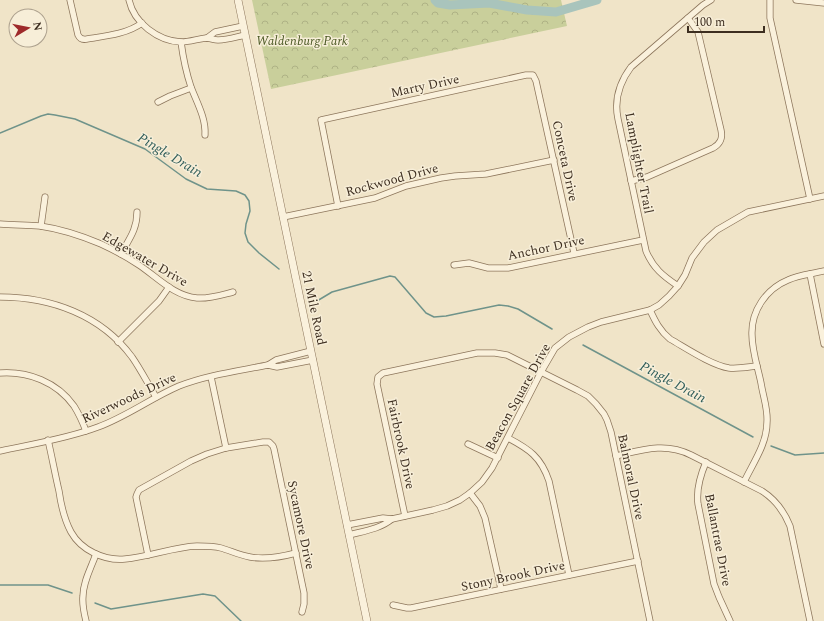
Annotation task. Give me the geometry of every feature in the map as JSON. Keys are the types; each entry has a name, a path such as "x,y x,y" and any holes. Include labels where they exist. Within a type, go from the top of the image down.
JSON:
{"street":[{"path":"70,0 77,33 81,39 87,40 128,31 142,23"},
{"path":"129,0 131,8 142,23 150,31 163,38 181,42 207,38 217,40 245,35"},
{"name":"21 Mile Road","path":"238,0 367,621"},
{"name":"Lamplighter Trail","path":"678,286 665,277 656,268 644,246 617,114 617,100 620,84 627,72 703,5 711,0"},
{"path":"770,0 770,18 810,199"},
{"path":"796,0 824,3"},
{"path":"631,181 647,177 720,144 722,136 721,130 698,32 688,18"},
{"path":"207,38 215,32 244,26"},
{"path":"181,42 184,62 204,119 206,135"},
{"name":"Marty Drive","path":"338,206 321,120 526,75 533,75"},
{"name":"Conceta Drive","path":"533,75 536,81 574,253"},
{"path":"158,102 192,88"},
{"name":"Rockwood Drive","path":"283,217 375,198 406,186 442,178 486,174 554,160"},
{"name":"Beacon Square Drive","path":"347,525 383,518 392,519 433,510 460,500 470,493 488,475 555,348 569,337 601,322 650,310 663,301 678,286 685,275 692,258 704,242 717,230 748,212 824,196"},
{"path":"41,226 45,197"},
{"path":"121,254 135,230 137,212"},
{"name":"Edgewater Drive","path":"0,224 41,226 87,238 121,254 169,287 185,295 196,298 213,297 233,292"},
{"name":"Anchor Drive","path":"454,266 470,263 488,268 515,266 643,240"},
{"path":"744,482 762,445 767,430 766,410 753,347 752,334 755,314 760,304 768,294 783,282 792,278 824,271"},
{"path":"810,274 824,344"},
{"path":"118,342 158,301 169,287"},
{"path":"0,298 30,299 58,305 90,320 105,330 118,342 136,363 156,397"},
{"path":"650,310 657,325 670,339 715,364 735,368 757,366"},
{"name":"Riverwoods Drive","path":"0,451 86,431 109,422 156,397 181,386 211,377 268,365 276,360 311,352"},
{"name":"Balmoral Drive","path":"378,376 383,373 477,353 489,352 507,355 588,396 604,414 611,432 650,621"},
{"name":"Riverwoods Drive","path":"268,365 277,367 287,366 313,360"},
{"path":"0,373 16,373 30,376 44,381 56,389 68,398 73,405 86,431"},
{"name":"Fairbrook Drive","path":"378,376 377,384 405,516"},
{"path":"148,555 136,497 137,492 141,488 191,461 226,448 211,377"},
{"path":"508,438 534,454 545,469 549,481 569,575"},
{"path":"48,440 62,510 66,522 75,538 83,546 96,554 106,558 118,559 202,546 222,548 244,556 257,558 271,558 296,553"},
{"name":"Sycamore Drive","path":"226,448 268,442 271,443 274,449 304,593 302,612"},
{"path":"468,444 498,458"},
{"path":"616,456 652,448 670,448 686,452 762,491 773,499 785,515 791,532 810,621"},
{"name":"Ballantrae Drive","path":"706,462 698,486 698,504 714,584 730,621"},
{"path":"470,493 480,506 485,518 501,589"},
{"name":"Beacon Square Drive","path":"349,535 372,530 386,524 392,519"},
{"path":"86,621 83,603 83,590 96,554"},
{"name":"Stony Brook Drive","path":"393,605 411,608 638,561"}],"green space":[{"name":"Waldenburg Park","path":"252,0 561,0 567,26 271,89"}],"waterway":[{"path":"435,0 438,3 450,5 489,3 527,10 556,12 597,0"},
{"name":"Pingle Drain","path":"0,133 48,114 75,119 145,149 186,179 207,189 236,191 245,195 249,201 250,211 245,233 248,242 279,269"},
{"name":"Pingle Drain","path":"317,301 332,292 390,276 395,277 426,313 434,317 499,305 518,309 552,329"},
{"name":"Pingle Drain","path":"583,345 753,437"},
{"name":"Pingle Drain","path":"771,446 795,455 824,453"},
{"path":"0,585 48,585 72,593"},
{"path":"95,603 111,609 203,594 215,596 241,621"}]}
